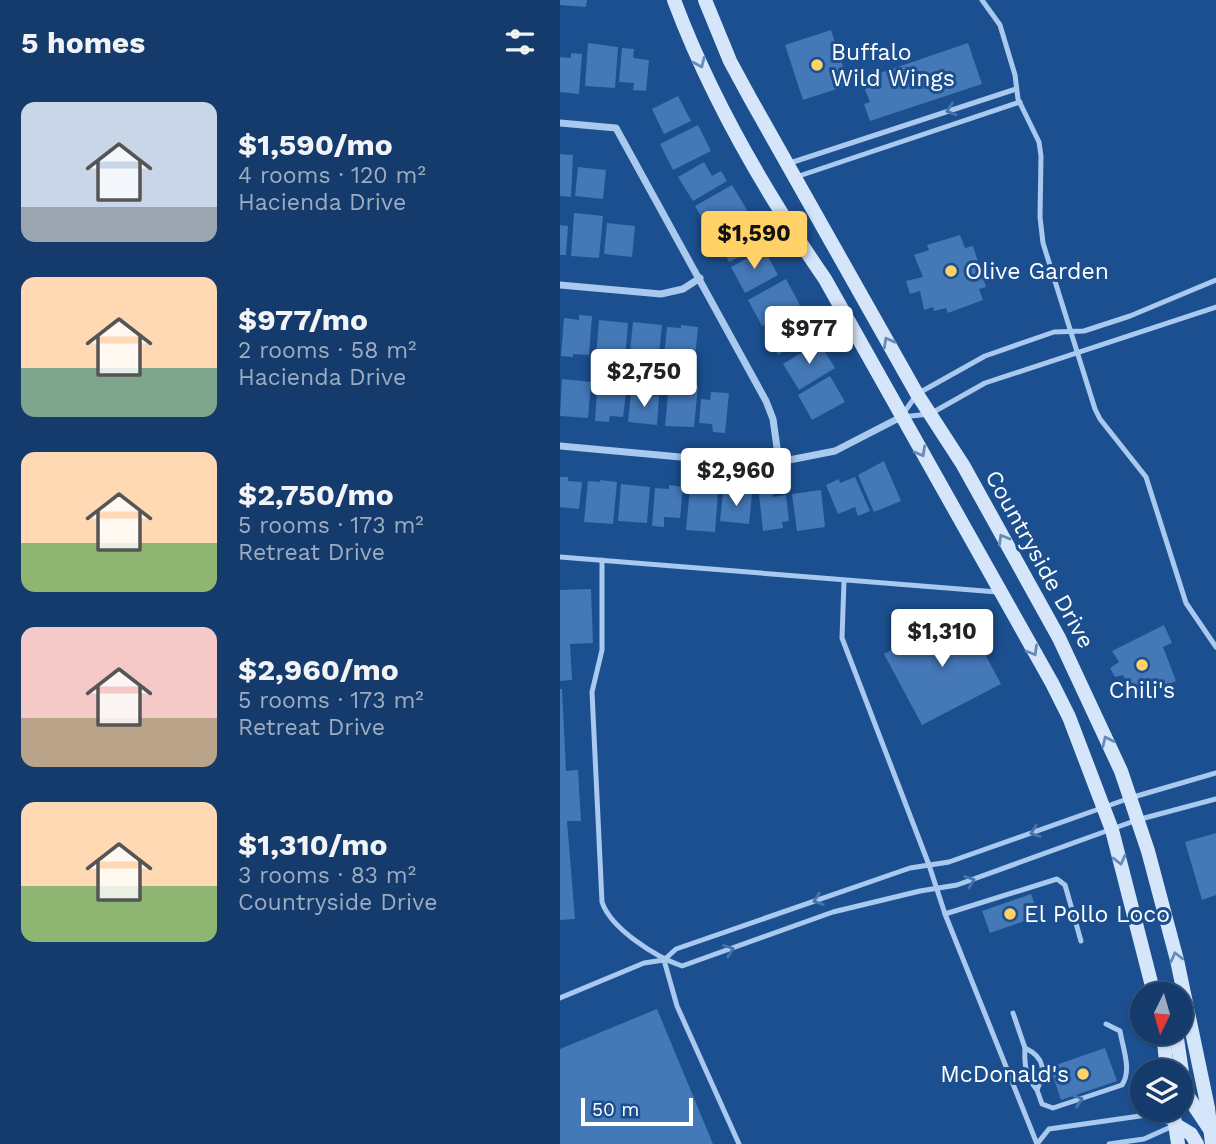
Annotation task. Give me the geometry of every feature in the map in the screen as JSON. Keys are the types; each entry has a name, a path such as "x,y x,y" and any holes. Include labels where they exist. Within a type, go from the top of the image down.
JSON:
{"street":[{"path":"674,0 705,74 754,166 825,279 1058,694 1112,830 1151,982"},
{"name":"Countryside Drive","path":"705,0 730,61 917,394 963,465 1059,638 1121,771 1138,820 1177,960 1212,1107 1213,1135"},
{"path":"560,123 616,128 766,401 773,419 779,462"},
{"path":"560,285 661,294 683,289 699,278"},
{"path":"560,446 746,463 779,462 835,451 901,417"},
{"path":"1178,1045 1185,1092 1213,1135"},
{"path":"1175,1122 1178,1144"},
{"path":"1179,1122 1198,1144"}],"lane":[{"path":"982,0 1000,25 1016,75 1020,102 1039,142 1042,237 1069,332 1098,416 1146,477 1186,603 1216,647"},
{"path":"788,164 1016,89"},
{"path":"796,177 1020,102"},
{"path":"901,417 917,394 992,353 1054,332 1084,331 1130,316 1216,280"},
{"path":"901,417 930,414 985,383 1216,307"},
{"path":"560,557 1000,592"},
{"path":"602,560 602,650 592,692 602,902 605,911 621,928 664,960 682,966 842,910 920,891 957,886 1138,820 1216,799"},
{"path":"844,580 842,638 929,865 945,914 1037,1144 1049,1129 1130,1117"},
{"path":"560,998 644,963 664,960 676,949 910,868 949,862 1130,798 1216,773"},
{"path":"945,914 1057,879 1065,885 1081,941"},
{"path":"664,960 677,1006 739,1144"},
{"path":"1013,1013 1026,1048 1024,1066 1029,1080 1037,1090 1042,1104 1053,1108 1122,1085 1128,1071 1120,1031 1107,1024"},
{"path":"1026,1048 1036,1054 1042,1066 1043,1076 1037,1090"},
{"path":"1110,1144 1144,1139 1167,1122"}],"building":[{"path":"560,0 587,0 586,7 560,5"},
{"name":"Buffalo Wild Wings","path":"831,30 849,85 803,100 785,45"},
{"path":"588,43 618,47 615,88 585,86"},
{"path":"968,43 982,84 870,121 864,104 870,102 860,77 876,71 877,74"},
{"path":"622,48 634,49 633,58 649,60 646,91 633,90 634,83 619,82"},
{"path":"571,53 582,54 579,94 560,92 560,57 571,58"},
{"path":"678,96 691,121 664,134 652,109"},
{"path":"698,125 711,151 673,170 660,144"},
{"path":"560,154 573,155 571,197 560,196"},
{"path":"704,162 712,176 721,171 727,181 693,201 678,177"},
{"path":"578,167 606,170 603,199 575,196"},
{"path":"732,185 747,210 710,232 695,206"},
{"path":"574,213 603,216 599,258 571,256"},
{"path":"607,223 635,226 632,257 604,254"},
{"path":"744,223 757,248 729,262 723,250 719,252 713,239"},
{"path":"560,225 568,226 566,255 560,255"},
{"name":"Olive Garden","path":"960,235 965,248 973,246 986,287 979,289 983,300 948,313 946,308 934,311 933,307 924,310 920,291 910,294 906,281 923,277 914,255 929,250 927,245"},
{"path":"764,249 778,275 745,293 731,267"},
{"path":"786,279 800,305 762,326 748,300"},
{"path":"798,310 813,335 778,355 771,343 775,341 767,328"},
{"path":"579,315 592,316 589,355 561,356 564,318 579,320"},
{"path":"599,320 628,323 625,360 596,357"},
{"path":"633,322 662,325 659,354 630,352"},
{"path":"681,325 698,327 694,370 683,369 683,364 675,363 675,368 663,367 667,327 681,328"},
{"path":"819,342 835,368 799,390 783,364"},
{"path":"830,376 845,402 812,420 798,395"},
{"path":"562,379 591,382 588,418 560,416"},
{"path":"669,384 698,386 694,427 665,426"},
{"path":"597,390 626,393 623,417 610,416 609,422 595,421"},
{"path":"711,392 729,393 725,433 713,432 712,424 699,423 701,399 710,400"},
{"path":"631,393 659,396 657,425 628,422"},
{"path":"884,461 901,501 874,512 858,475"},
{"path":"560,477 568,477 568,481 582,482 579,509 560,507"},
{"path":"855,477 870,511 858,516 855,507 838,514 826,485 839,479 840,483"},
{"path":"588,481 617,482 613,524 584,522"},
{"path":"621,484 650,487 647,523 618,521"},
{"path":"669,485 683,487 680,518 664,517 664,527 652,526 655,488 669,489"},
{"path":"690,488 718,493 715,532 686,530"},
{"path":"821,490 825,527 797,531 792,494"},
{"path":"723,492 752,494 749,524 720,521"},
{"path":"772,492 773,497 786,495 789,521 782,522 783,528 763,531 759,494"},
{"path":"591,589 593,643 570,644 572,680 560,681 560,590"},
{"path":"963,613 1001,684 922,725 884,654"},
{"name":"Chili's","path":"1164,625 1172,643 1163,647 1176,681 1134,700 1123,675 1115,677 1110,668 1119,662 1112,651"},
{"path":"560,689 566,771 578,770 581,821 567,821 575,919 560,920"},
{"path":"1216,833 1216,895 1202,900 1185,842"},
{"name":"El Pollo Loco","path":"1031,894 1039,916 990,933 982,911"},
{"path":"657,1009 713,1144 560,1144 560,1049"},
{"name":"McDonald's","path":"1105,1048 1117,1081 1061,1100 1050,1067"}],"place":[{"name":"Buffalo Wild Wings","path":"817,65"},
{"name":"Olive Garden","path":"951,271"},
{"name":"Chili's","path":"1142,665"},
{"name":"El Pollo Loco","path":"1010,914"},
{"name":"McDonald's","path":"1083,1074"}]}
